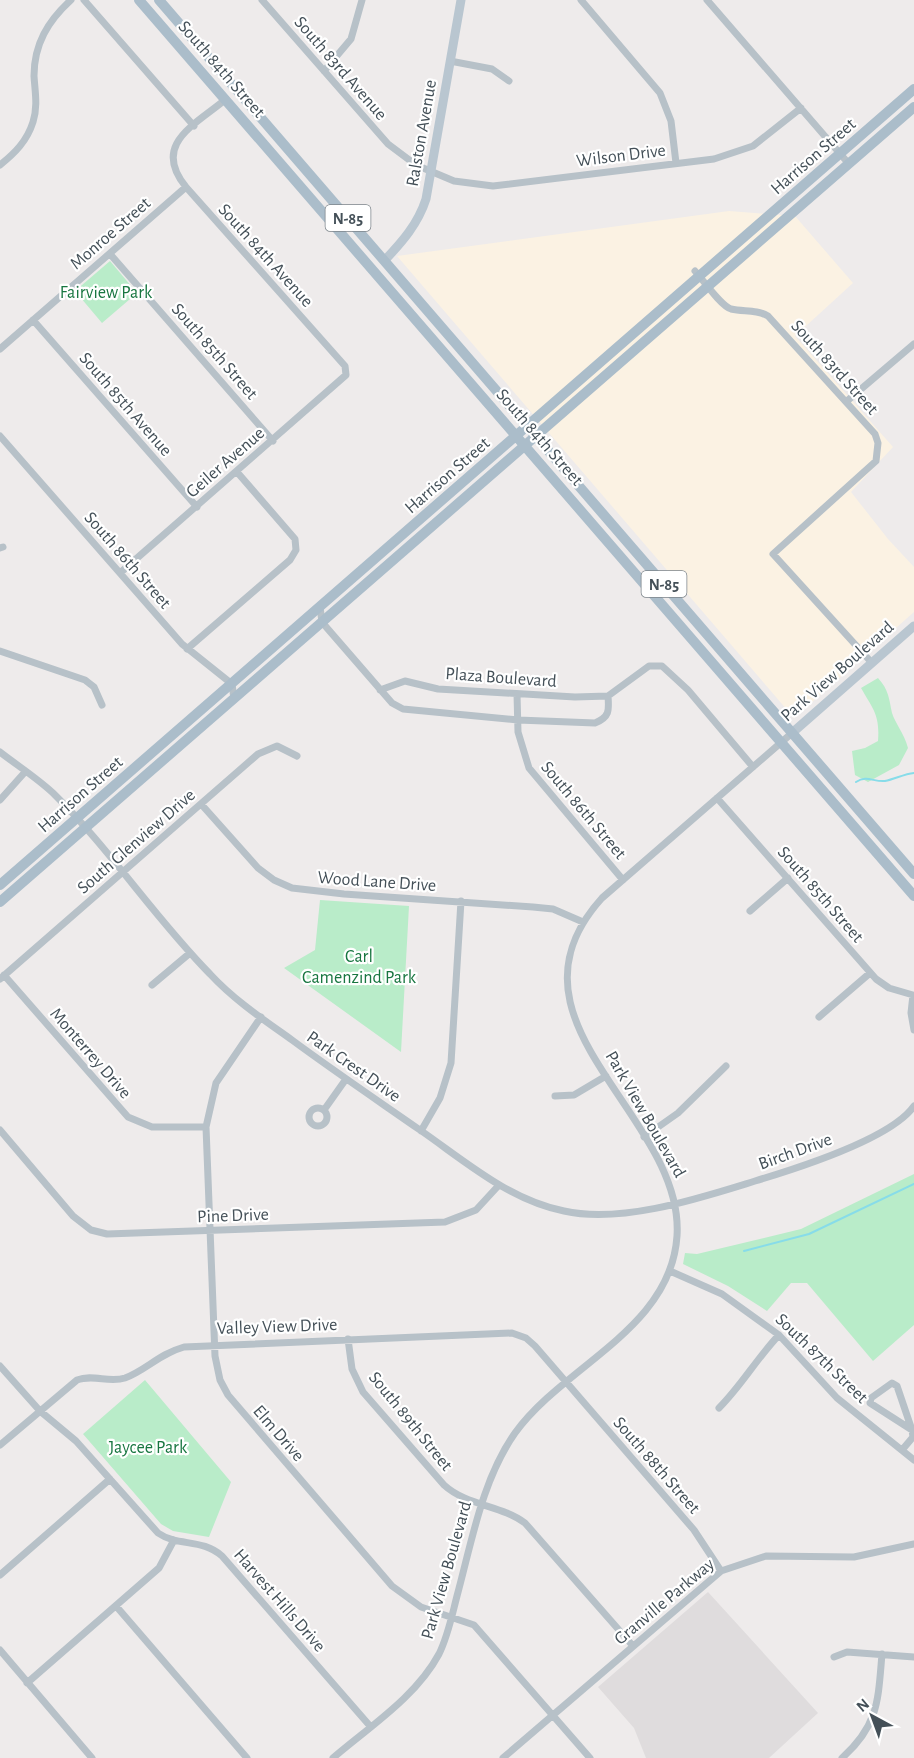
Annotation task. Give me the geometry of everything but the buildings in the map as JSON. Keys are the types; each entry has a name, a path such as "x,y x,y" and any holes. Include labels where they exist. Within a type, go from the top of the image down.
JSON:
{"main road":[{"name":"South 84th Street","path":"139,0 914,896"},
{"name":"South 84th Street","path":"159,0 914,873"},
{"name":"Harrison Street","path":"0,902 80,824 232,684 518,436 697,274 914,89"},
{"name":"Harrison Street","path":"0,885 80,824 234,699 914,107"},
{"path":"319,206 334,215 371,256 385,260"}],"street":[{"path":"0,165 20,147 29,130 36,106 34,66 38,47 52,18 71,0"},
{"path":"84,0 194,126 226,99"},
{"name":"South 83rd Avenue","path":"262,0 388,144 431,172"},
{"path":"324,71 351,39 362,0"},
{"name":"Ralston Avenue","path":"385,260 405,238 422,211 461,0"},
{"path":"581,0 660,93 671,121 676,164"},
{"path":"707,0 849,164"},
{"path":"450,61 492,69 509,81"},
{"name":"Wilson Drive","path":"431,172 454,181 493,186 714,159 746,149 772,133 801,108"},
{"name":"South 84th Avenue","path":"194,126 177,143 171,154 173,168 186,187 347,371"},
{"name":"Monroe Street","path":"0,349 186,187"},
{"name":"South 85th Street","path":"110,254 273,441"},
{"name":"South 83rd Street","path":"697,274 729,308 759,311 768,316 875,434 878,443 876,461 772,555 872,663"},
{"name":"South 85th Avenue","path":"33,320 197,507"},
{"path":"847,401 914,344"},
{"name":"Geiler Avenue","path":"120,573 343,380 347,371"},
{"name":"South 86th Street","path":"0,436 187,649 232,684"},
{"path":"187,649 290,560 296,545 282,523 237,472"},
{"path":"320,607 322,622 392,703 403,709 518,720 596,723 604,720 609,712 608,696 649,666 662,666 688,690 753,766"},
{"name":"Park View Boulevard","path":"333,1758 405,1696 430,1667 443,1644 482,1504 497,1462 516,1432 535,1410 634,1324 655,1297 670,1271 677,1238 675,1202 669,1183 644,1137 579,1031 570,1003 567,974 570,957 583,922 602,898 914,626"},
{"path":"0,651 85,680 94,687 102,705"},
{"name":"Plaza Boulevard","path":"380,690 405,681 438,688 517,694 575,698 608,696"},
{"path":"232,684 234,699"},
{"name":"South 86th Street","path":"517,694 520,744 529,768 623,880"},
{"name":"South Glenview Drive","path":"2,977 265,749 277,746 297,756"},
{"path":"0,752 50,790 80,824"},
{"path":"0,800 26,772"},
{"name":"South 85th Street","path":"717,798 870,973 884,985 912,995 911,1010 914,1030"},
{"name":"Wood Lane Drive","path":"201,804 258,868 287,886 344,894 552,909 583,922"},
{"name":"Park Crest Drive","path":"80,824 211,976 261,1017 346,1079 499,1185 564,1211 590,1214 623,1213 675,1202"},
{"path":"750,911 788,878"},
{"path":"421,1131 440,1098 451,1063 461,901"},
{"path":"152,985 190,953"},
{"path":"819,1017 870,973"},
{"name":"Monterrey Drive","path":"2,977 128,1117 152,1127 206,1126"},
{"name":"Elm Drive","path":"261,1017 216,1083 206,1126 215,1344 220,1380 228,1395 277,1454 392,1586 414,1604 470,1623 482,1632 590,1758"},
{"path":"644,1137 678,1113 726,1066"},
{"path":"555,1096 574,1095 606,1076"},
{"path":"324,1110 346,1079"},
{"name":"Birch Drive","path":"675,1202 770,1177 840,1150 896,1124 914,1106"},
{"name":"Pine Drive","path":"0,1130 73,1216 91,1230 115,1234 445,1222 461,1218 476,1210 499,1185"},
{"name":"South 87th Street","path":"670,1271 722,1294 779,1335 837,1398 914,1460"},
{"name":"Valley View Drive","path":"0,1445 82,1378 122,1379 173,1350 215,1344 512,1333 531,1342 566,1383"},
{"path":"719,1408 779,1335"},
{"name":"South 89th Street","path":"348,1339 354,1375 368,1398 444,1485 460,1496 508,1512 530,1527 633,1646"},
{"name":"Harvest Hills Drive","path":"0,1366 40,1411 76,1441 155,1531 174,1540 206,1545 222,1556 370,1726"},
{"name":"South 88th Street","path":"566,1383 694,1530 721,1571"},
{"path":"902,1450 913,1437 912,1431 895,1384 883,1387 871,1398 870,1403 912,1431"},
{"path":"0,1575 110,1479"},
{"path":"27,1683 163,1564 174,1540"},
{"name":"Granville Parkway","path":"503,1758 721,1571 766,1556 854,1557 914,1544"},
{"path":"116,1606 247,1758"},
{"path":"0,1650 92,1758"},
{"path":"834,1658 847,1652 914,1657"},
{"path":"842,1758 866,1734 873,1716 882,1654"}],"shaded area":[{"path":"729,211 795,216 853,283 795,336 893,447 851,492 888,539 914,567 914,612 794,718 397,256"},
{"path":"708,1592 818,1713 769,1758 646,1758 634,1728 598,1687"}],"green space":[{"name":"Fairview Park","path":"110,261 137,293 102,323 75,291"},
{"path":"878,678 886,691 893,717 908,748 899,765 868,782 855,775 852,751 865,748 878,741 877,718 861,688"},
{"name":"Carl Camenzind Park","path":"320,900 409,906 401,1052 284,968 315,950"},
{"path":"914,1174 914,1325 873,1361 807,1283 791,1283 767,1311 728,1286 683,1264 685,1253 697,1254 801,1229"},
{"name":"Jaycee Park","path":"145,1380 231,1482 209,1537 173,1531 161,1524 83,1434"}],"waterway":[{"path":"856,782 867,779 885,781 914,773"},
{"path":"744,1251 809,1234 914,1184"}]}
